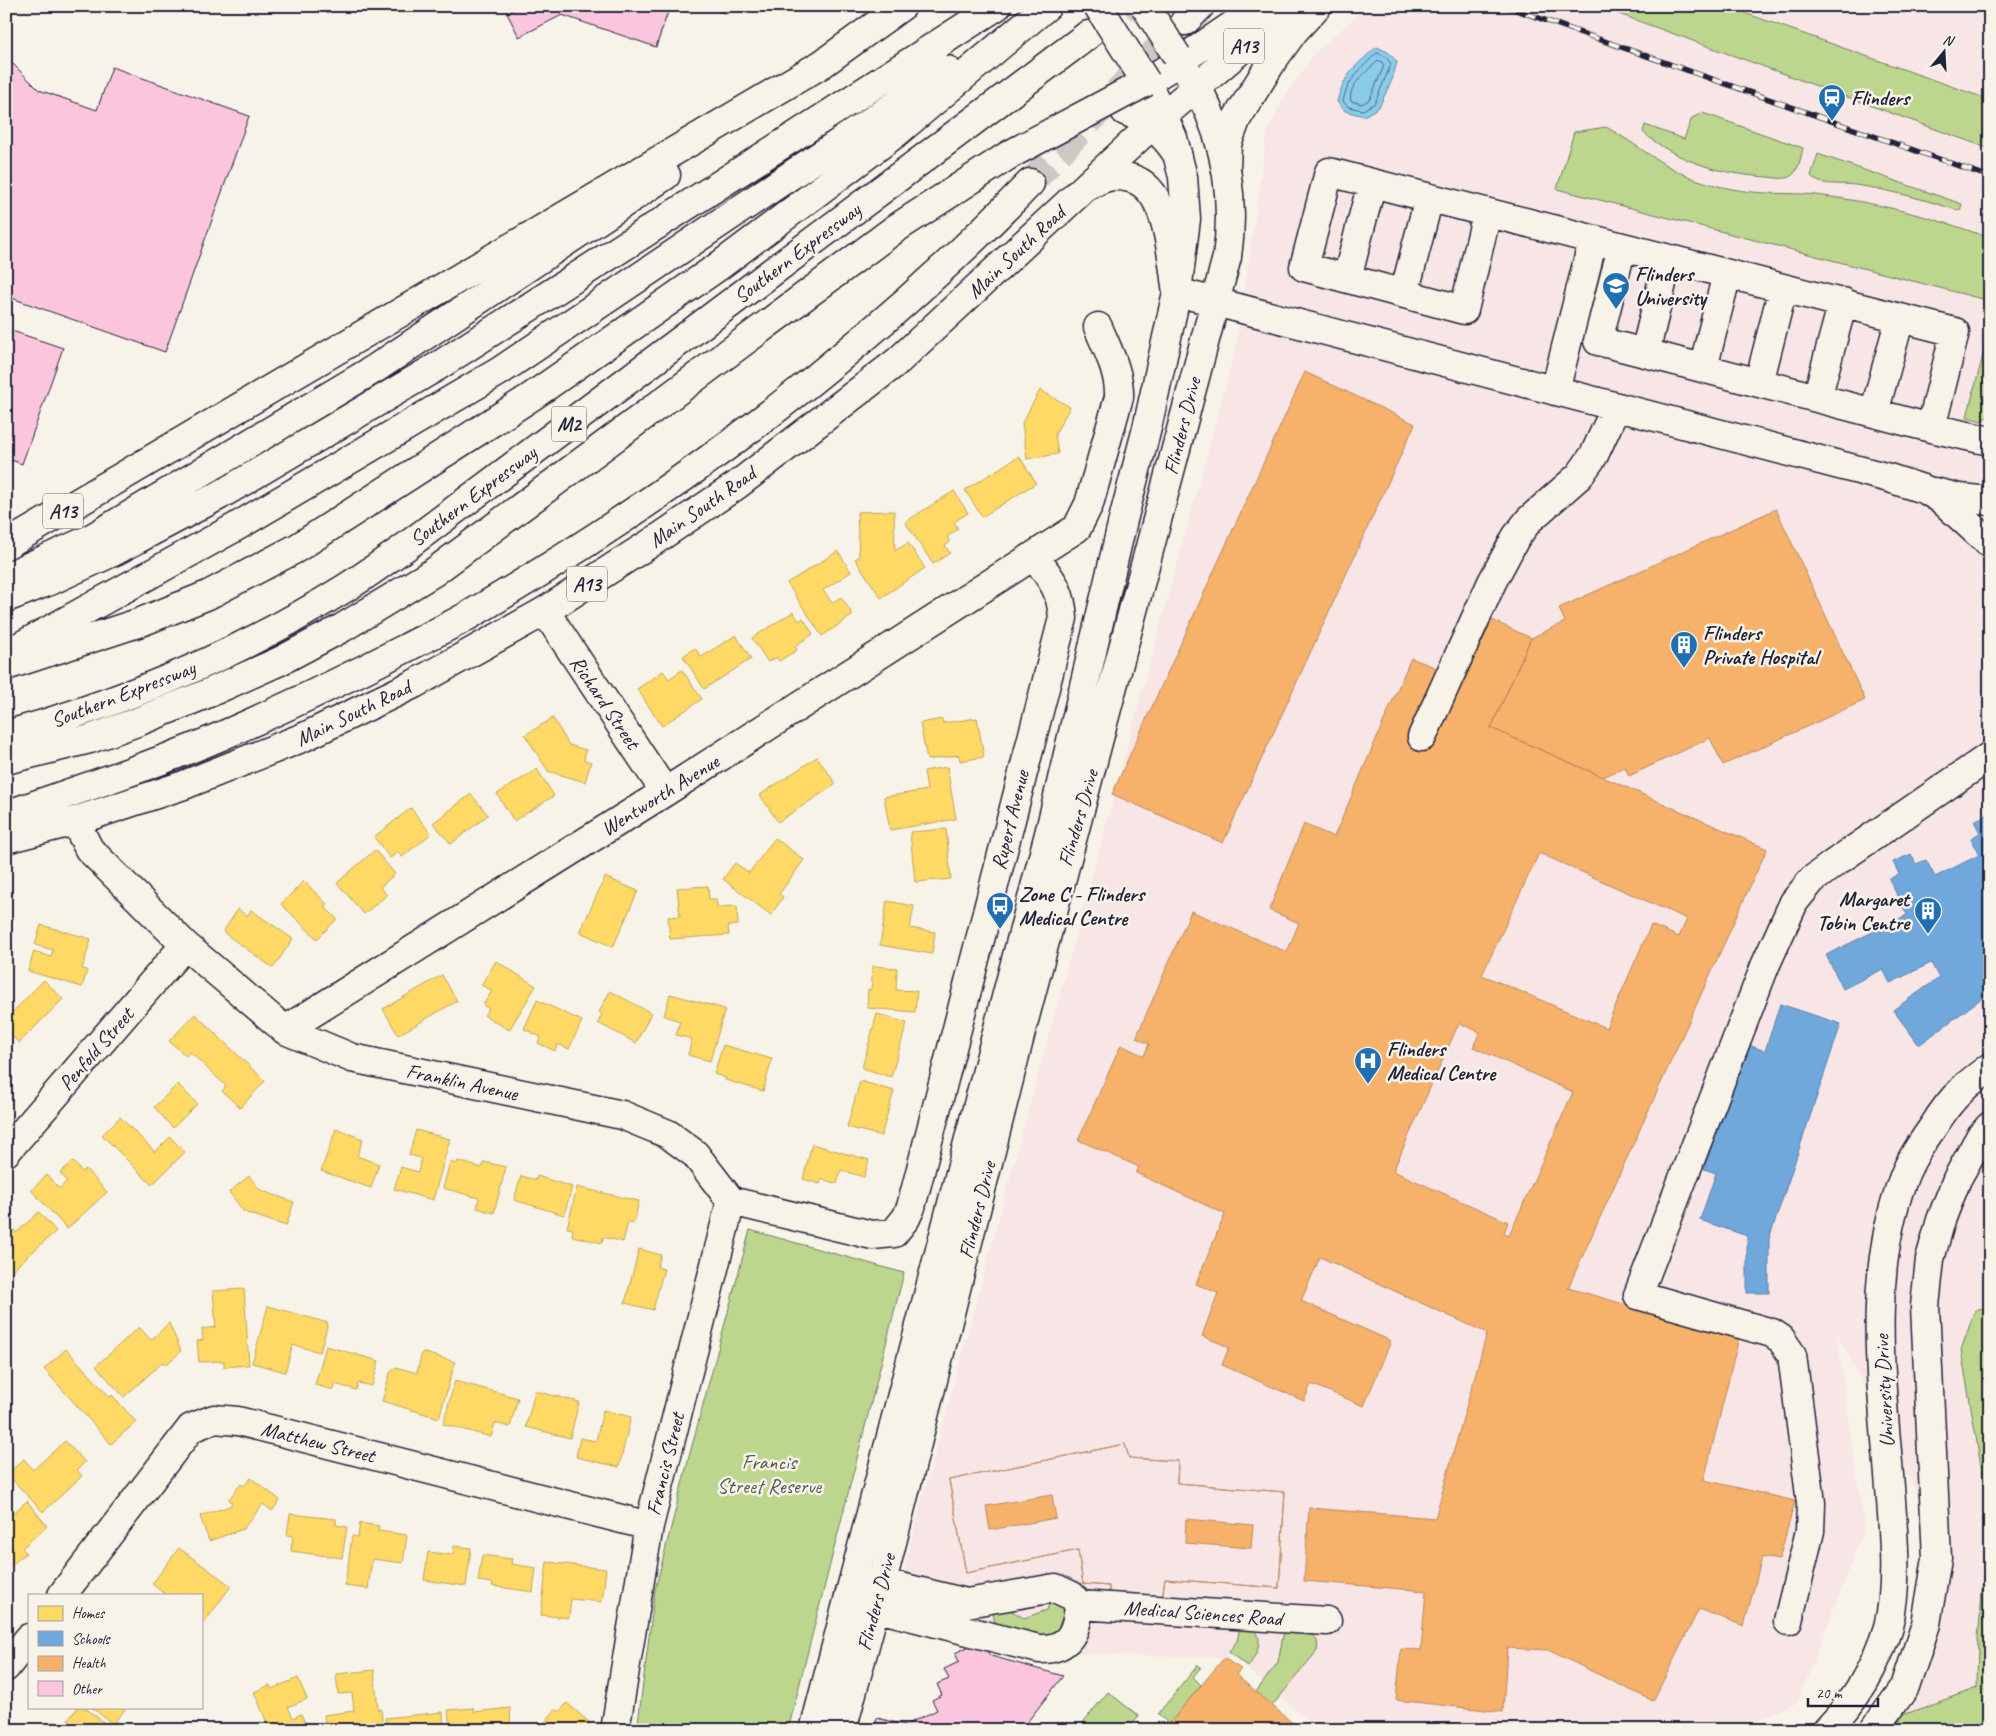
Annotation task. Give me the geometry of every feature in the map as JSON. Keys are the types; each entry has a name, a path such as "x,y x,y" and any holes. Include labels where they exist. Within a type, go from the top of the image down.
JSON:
{"main road":[{"name":"A13","path":"6,546 822,64 902,6"},
{"path":"6,598 52,580 115,551 220,495 430,371 998,6"},
{"path":"6,654 234,528 500,371 1042,6"},
{"name":"Southern Expressway","path":"6,666 141,622 200,599 297,548 530,397 719,266 896,133 1047,6"},
{"name":"Flinders Drive","path":"814,1730 852,1588 1104,722 1195,374 1223,277 1230,241 1230,202 1219,136 1196,86 1162,72 1098,6"},
{"name":"Flinders Drive","path":"1072,833 1076,720 1123,520 1147,428 1177,292 1185,239 1186,212 1183,177 1177,154 1158,120 1162,72 1145,6"},
{"path":"6,760 90,739 146,719 272,665 342,628 434,572 895,229 1010,155 1162,72 1260,6"},
{"name":"Main South Road","path":"6,839 75,821 184,785 304,737 414,684 544,611 737,485 898,361 1158,120 1292,6"},
{"path":"1226,169 1228,144 1237,118 1273,60 1317,6"},
{"name":"Southern Expressway","path":"6,735 96,707 177,676 265,633 348,586 404,548 1088,35"},
{"path":"6,578 90,539 376,368 643,192 822,64"},
{"path":"1086,114 1106,109 1125,111 1158,120"},
{"path":"1487,213 1464,310 1304,267 1329,172 1622,248 1842,302 1955,332 1931,428"},
{"path":"1086,188 1102,178 1115,175 1134,179 1153,193 1162,210 1165,222 1177,292 1889,478 1926,490 1960,498 1990,501"},
{"path":"6,815 114,778 233,731 353,675 468,616 616,525 723,451 825,371 923,287 988,226 1030,183"},
{"path":"1347,278 1372,183"},
{"path":"1404,294 1429,198"},
{"path":"1555,391 1593,240"},
{"path":"1622,248 1598,341 1931,428 1990,441"},
{"path":"1645,353 1668,259"},
{"path":"1703,368 1727,274"},
{"path":"1759,383 1783,288"},
{"path":"1817,398 1842,302"},
{"path":"1874,413 1900,318"},
{"path":"1078,528 1089,504 1118,397 1118,383 1114,366 1098,327"},
{"path":"1422,737 1492,582 1516,537 1529,520 1578,476 1594,455 1616,407"},
{"path":"1926,490 1956,512 1990,544"},
{"path":"1034,557 1078,528 1089,524 1123,520"},
{"name":"Rupert Avenue","path":"731,1201 872,1235 894,1233 911,1207 1064,618 1062,600 1056,587 1034,557"},
{"name":"Wentworth Avenue","path":"284,1030 665,792 1034,557"},
{"name":"Richard Street","path":"544,611 665,792"},
{"path":"1036,720 1076,720"},
{"path":"1788,1621 1810,1531 1811,1503 1792,1355 1781,1339 1772,1333 1638,1295 1765,966 1794,902 1812,880 1833,864 1990,756"},
{"name":"Franklin Avenue","path":"75,821 89,849 185,945 284,1030 352,1058 622,1115 668,1134 694,1154 731,1201"},
{"name":"Penfold Street","path":"6,1152 185,945"},
{"name":"University Drive","path":"1826,1730 1844,1712 1878,1656 1888,1625 1892,1601 1892,1513 1880,1345 1880,1296 1892,1215 1903,1179 1916,1151 1960,1091 1990,1067"},
{"name":"University Drive","path":"1874,1730 1905,1687 1926,1624 1937,1558 1925,1306 1930,1258 1940,1220 1956,1179 1980,1137 1990,1126"},
{"name":"Flinders Drive","path":"842,1730 878,1595 976,1160"},
{"name":"Francis Street","path":"615,1730 649,1526 731,1201"},
{"name":"Matthew Street","path":"63,1594 191,1428 214,1419 238,1421 649,1526"},
{"path":"852,1588 1039,1649 1051,1649 1067,1642 1074,1630 1079,1605 1072,1596 1055,1588 967,1603 878,1595"},
{"name":"Medical Sciences Road","path":"1079,1605 1327,1621"},
{"path":"6,1667 28,1639"}],"shaded area":[{"name":"Flinders Medical Centre","path":"1368,6 1990,6 1990,1730 1895,1730 1949,1557 1837,1333 1864,1529 1798,1702 1737,1730 1319,1730 1235,1658 1081,1654 896,1609 911,1541 1237,344 1267,133 1283,101 1313,55"}],"green space":[{"path":"1597,6 1725,6 1990,100 1990,149"},
{"path":"1703,113 1803,148 1796,171 1789,177 1780,178 1752,176 1718,170 1686,159 1670,151 1643,132 1645,125 1684,139 1692,118"},
{"path":"1606,127 1683,174 1712,184 1748,192 1810,194 1882,206 1947,223 1990,238 1990,301 1557,189 1574,132"},
{"path":"1818,154 1962,204 1960,211 1882,190 1855,185 1820,182 1811,176"},
{"path":"1990,328 1990,415 1981,421 1967,417"},
{"name":"Francis Street Reserve","path":"750,1230 904,1273 788,1730 637,1730 655,1590"},
{"path":"1990,1306 1990,1730 1874,1730 1878,1724 1977,1688 1978,1638 1989,1512 1961,1350 1975,1310"},
{"path":"1053,1593 1065,1598 1065,1630 1044,1638 995,1624 993,1612 1006,1608 1024,1618 1047,1610"},
{"path":"1240,1627 1255,1629 1259,1639 1258,1648 1248,1667 1229,1652 1237,1641"},
{"path":"1284,1631 1303,1632 1313,1635 1316,1638 1317,1651 1272,1706 1256,1692 1278,1662"},
{"path":"1198,1665 1201,1667 1193,1677 1201,1685 1169,1724 1158,1714"},
{"path":"1108,1692 1139,1716 1128,1730 1108,1730 1102,1725 1098,1730 1086,1730 1080,1726"}],"water":[{"path":"1377,47 1388,52 1397,62 1392,80 1379,107 1364,116 1345,111 1337,102 1343,84 1357,65"}],"building: Homes":[{"path":"1040,390 1070,407 1055,434 1058,454 1027,459 1022,423"},
{"path":"1019,456 1036,483 982,517 965,490"},
{"path":"954,491 968,513 954,522 958,529 947,537 950,542 945,546 950,553 933,564 905,522"},
{"path":"894,511 895,551 908,543 925,568 881,598 855,559 859,557 857,512"},
{"path":"838,551 851,572 823,590 832,603 841,597 853,615 822,636 787,583"},
{"path":"793,612 799,621 803,618 813,634 795,646 797,650 779,661 777,657 768,662 752,638"},
{"path":"736,635 751,659 704,689 683,656 695,648 701,657"},
{"path":"682,670 702,699 662,726 637,689 663,671 669,679"},
{"path":"553,718 569,745 586,750 584,760 591,762 585,782 548,771 525,735"},
{"path":"977,718 984,757 960,761 959,755 927,760 920,723 942,719 943,723"},
{"path":"817,757 836,784 778,822 760,795"},
{"path":"947,767 956,819 890,830 884,797 927,790 924,771"},
{"path":"537,769 554,796 514,821 497,794"},
{"path":"471,794 488,815 451,844 433,823"},
{"path":"411,808 431,834 402,857 398,852 390,858 374,837"},
{"path":"946,829 951,879 915,882 910,832"},
{"path":"775,838 804,860 779,894 783,897 771,915 723,879 735,863 749,873"},
{"path":"375,850 395,874 380,887 387,895 364,914 337,883"},
{"path":"605,877 638,891 613,947 580,932"},
{"path":"304,881 327,904 324,906 337,919 317,939 281,904"},
{"path":"708,886 709,899 716,899 717,907 737,906 738,925 728,926 729,935 670,939 668,917 680,916 677,888"},
{"path":"887,901 914,906 910,928 935,932 932,954 880,945"},
{"path":"238,909 247,916 251,910 293,939 273,968 223,932"},
{"path":"41,925 91,939 82,969 87,970 82,987 28,971 34,951 51,957 53,950 35,945"},
{"path":"496,961 536,986 509,1030 484,1015 489,1009 483,1005 492,991 481,985"},
{"path":"873,966 897,968 896,990 917,991 915,1012 867,1008 868,989 871,990"},
{"path":"442,975 457,1001 398,1035 383,1009"},
{"path":"44,980 63,999 19,1043 6,1030 6,1019"},
{"path":"610,991 651,1013 636,1043 598,1023 602,1014 599,1012"},
{"path":"670,994 725,1009 710,1061 688,1055 692,1039 676,1035 680,1021 664,1016"},
{"path":"537,1000 582,1021 569,1049 558,1044 555,1051 538,1043 541,1037 524,1029"},
{"path":"195,1014 265,1081 240,1108 222,1091 226,1086 190,1052 186,1056 169,1041"},
{"path":"877,1014 907,1023 891,1077 862,1068"},
{"path":"723,1045 772,1059 763,1091 725,1080 726,1078 714,1074"},
{"path":"860,1081 894,1091 881,1136 847,1127"},
{"path":"178,1084 197,1104 173,1128 154,1107"},
{"path":"120,1117 155,1152 170,1137 185,1152 152,1185 102,1135"},
{"path":"336,1129 363,1139 357,1156 379,1164 371,1188 321,1171"},
{"path":"416,1130 450,1139 433,1200 394,1189 401,1167 418,1172 421,1158 409,1155"},
{"path":"812,1144 869,1160 864,1177 841,1170 837,1184 822,1179 820,1184 803,1179"},
{"path":"73,1161 82,1172 86,1169 107,1192 67,1229 31,1190 47,1175 59,1189 67,1181 60,1173"},
{"path":"458,1161 482,1168 484,1162 506,1167 494,1213 477,1208 479,1198 443,1188 450,1162 457,1164"},
{"path":"249,1176 260,1190 294,1202 286,1226 244,1212 229,1192"},
{"path":"521,1176 536,1180 537,1176 572,1187 564,1215 514,1200"},
{"path":"577,1187 639,1201 634,1223 628,1222 623,1242 603,1237 602,1243 572,1236 573,1229 567,1228"},
{"path":"39,1212 56,1231 10,1272 6,1268 6,1234 13,1228 16,1233"},
{"path":"639,1249 661,1255 657,1267 664,1269 653,1310 625,1303"},
{"path":"244,1289 249,1365 224,1367 224,1361 199,1362 197,1341 203,1340 202,1329 216,1327 213,1291"},
{"path":"268,1306 328,1323 320,1352 293,1345 285,1372 252,1363"},
{"path":"169,1323 181,1351 166,1365 163,1362 124,1397 96,1366 139,1327 151,1340"},
{"path":"326,1346 379,1361 372,1386 358,1383 356,1390 335,1384 334,1390 315,1385"},
{"path":"66,1349 136,1422 111,1444 44,1369"},
{"path":"422,1352 455,1362 439,1418 382,1401 390,1373 396,1367 417,1373"},
{"path":"455,1381 518,1398 510,1427 495,1423 491,1437 443,1424"},
{"path":"535,1391 579,1402 570,1438 526,1427"},
{"path":"603,1410 631,1417 619,1467 576,1457 580,1438 596,1441"},
{"path":"65,1441 85,1462 77,1470 82,1476 43,1512 7,1474 24,1459 33,1470"},
{"path":"251,1478 280,1500 272,1511 263,1504 243,1529 209,1541 200,1516 230,1506 232,1503 229,1499 241,1484 244,1486"},
{"path":"27,1501 47,1526 22,1548 26,1553 9,1567 6,1563 6,1513 9,1511 12,1514"},
{"path":"290,1514 336,1519 336,1525 347,1527 342,1558 291,1551 293,1536 287,1535"},
{"path":"360,1523 379,1526 378,1531 407,1535 403,1563 372,1559 368,1589 345,1586 352,1536 358,1537"},
{"path":"454,1546 471,1548 466,1586 424,1580 428,1552 453,1555"},
{"path":"179,1548 231,1586 204,1623 202,1622 202,1594 165,1594 152,1584"},
{"path":"482,1555 512,1559 511,1564 536,1568 533,1592 492,1586 493,1583 478,1581"},
{"path":"547,1562 606,1569 602,1602 571,1599 569,1618 541,1615"},
{"path":"374,1670 378,1710 381,1709 383,1730 326,1730 324,1715 354,1711 352,1693 338,1694 336,1674"},
{"path":"298,1678 307,1699 288,1707 293,1718 301,1714 308,1730 270,1730 254,1692 270,1685 271,1689"},
{"path":"567,1703 590,1723 584,1730 538,1730 556,1709 559,1712"},
{"path":"77,1708 85,1708 111,1728 109,1730 46,1730 53,1721 62,1728"},
{"path":"92,1708 126,1708 113,1724"},
{"path":"474,1708 474,1712 510,1708 511,1730 450,1730 448,1710"},
{"path":"443,1712 444,1730 387,1730 385,1718"}],"building: Schools":[{"name":"Margaret Tobin Centre","path":"1990,813 1990,992 1919,1045 1893,1010 1939,978 1931,963 1890,983 1883,969 1843,989 1826,955 1907,915 1889,879 1899,874 1893,862 1911,854 1916,864 1926,860 1935,877 1979,855 1971,838 1980,833 1974,821"},
{"path":"1780,1004 1841,1024 1769,1239 1769,1293 1747,1293 1747,1236 1700,1220 1716,1173 1704,1169 1746,1044 1765,1051"}],"building: Health":[{"path":"1305,372 1415,424 1223,843 1112,794"},
{"name":"Flinders Private Hospital","path":"1776,509 1865,700 1723,765 1710,738 1629,776 1625,767 1603,777 1491,728 1531,638 1565,622 1559,608"},
{"path":"1492,620 1531,638 1491,728 1767,849 1568,1288 1739,1337 1704,1480 1795,1501 1779,1560 1762,1557 1744,1626 1699,1609 1653,1701 1548,1650 1507,1648 1503,1712 1396,1700 1401,1649 1421,1650 1426,1591 1304,1581 1309,1508 1435,1518 1487,1333 1320,1257 1301,1301 1391,1341 1364,1406 1311,1384 1304,1401 1222,1365 1229,1347 1202,1336 1218,1293 1196,1284 1225,1214 1136,1173 1139,1167 1078,1140 1121,1045 1144,1056 1149,1044 1136,1038 1191,911 1287,952 1299,923 1269,910 1304,824 1334,837 1411,658 1465,679","holes":["1539,853 1687,919 1679,937 1651,925 1606,1028 1482,975","1459,1023 1480,1032 1473,1047 1573,1092 1509,1236 1504,1233 1508,1222 1393,1171"]},
{"path":"1125,1444 1129,1458 1178,1461 1177,1483 1285,1492 1279,1588 1165,1579 1162,1598 1109,1595 1109,1586 1083,1584 1078,1550 966,1573 949,1480","holes":["1186,1519 1253,1525 1251,1548 1185,1543"]},
{"path":"1125,1444 1129,1458 1178,1461 1177,1483 1285,1492 1279,1588 1165,1579 1162,1598 1109,1595 1109,1586 1083,1584 1078,1550 966,1573 949,1480","holes":["1052,1495 1056,1518 990,1530 986,1506"]},
{"path":"1224,1658 1241,1669 1236,1675 1301,1730 1164,1730"}],"building: Other":[{"path":"520,6 670,6 656,47 562,15 519,37 507,13"},
{"path":"704,6 730,6 727,14"},
{"path":"13,64 39,90 97,110 112,67 249,116 165,352 6,296 6,70"},
{"path":"6,329 63,348 22,464 6,458"},
{"path":"978,1642 991,1656 1063,1676 1021,1730 874,1730 877,1718 905,1725 937,1710 932,1700 942,1695 937,1684 949,1679 944,1669 959,1662 955,1653"}],"tunnel":[{"path":"1089,34 1126,6"},
{"path":"1030,183 1182,24"}],"railway":[{"path":"1505,6 1990,177"}],"place":[{"name":"Flinders","path":"1832,122"},
{"name":"Flinders University","path":"1616,310"},
{"name":"Flinders Private Hospital","path":"1684,669"},
{"name":"Zone C - Flinders Medical Centre","path":"1000,930"},
{"name":"Margaret Tobin Centre","path":"1928,935"},
{"name":"Flinders Medical Centre","path":"1368,1085"}]}
